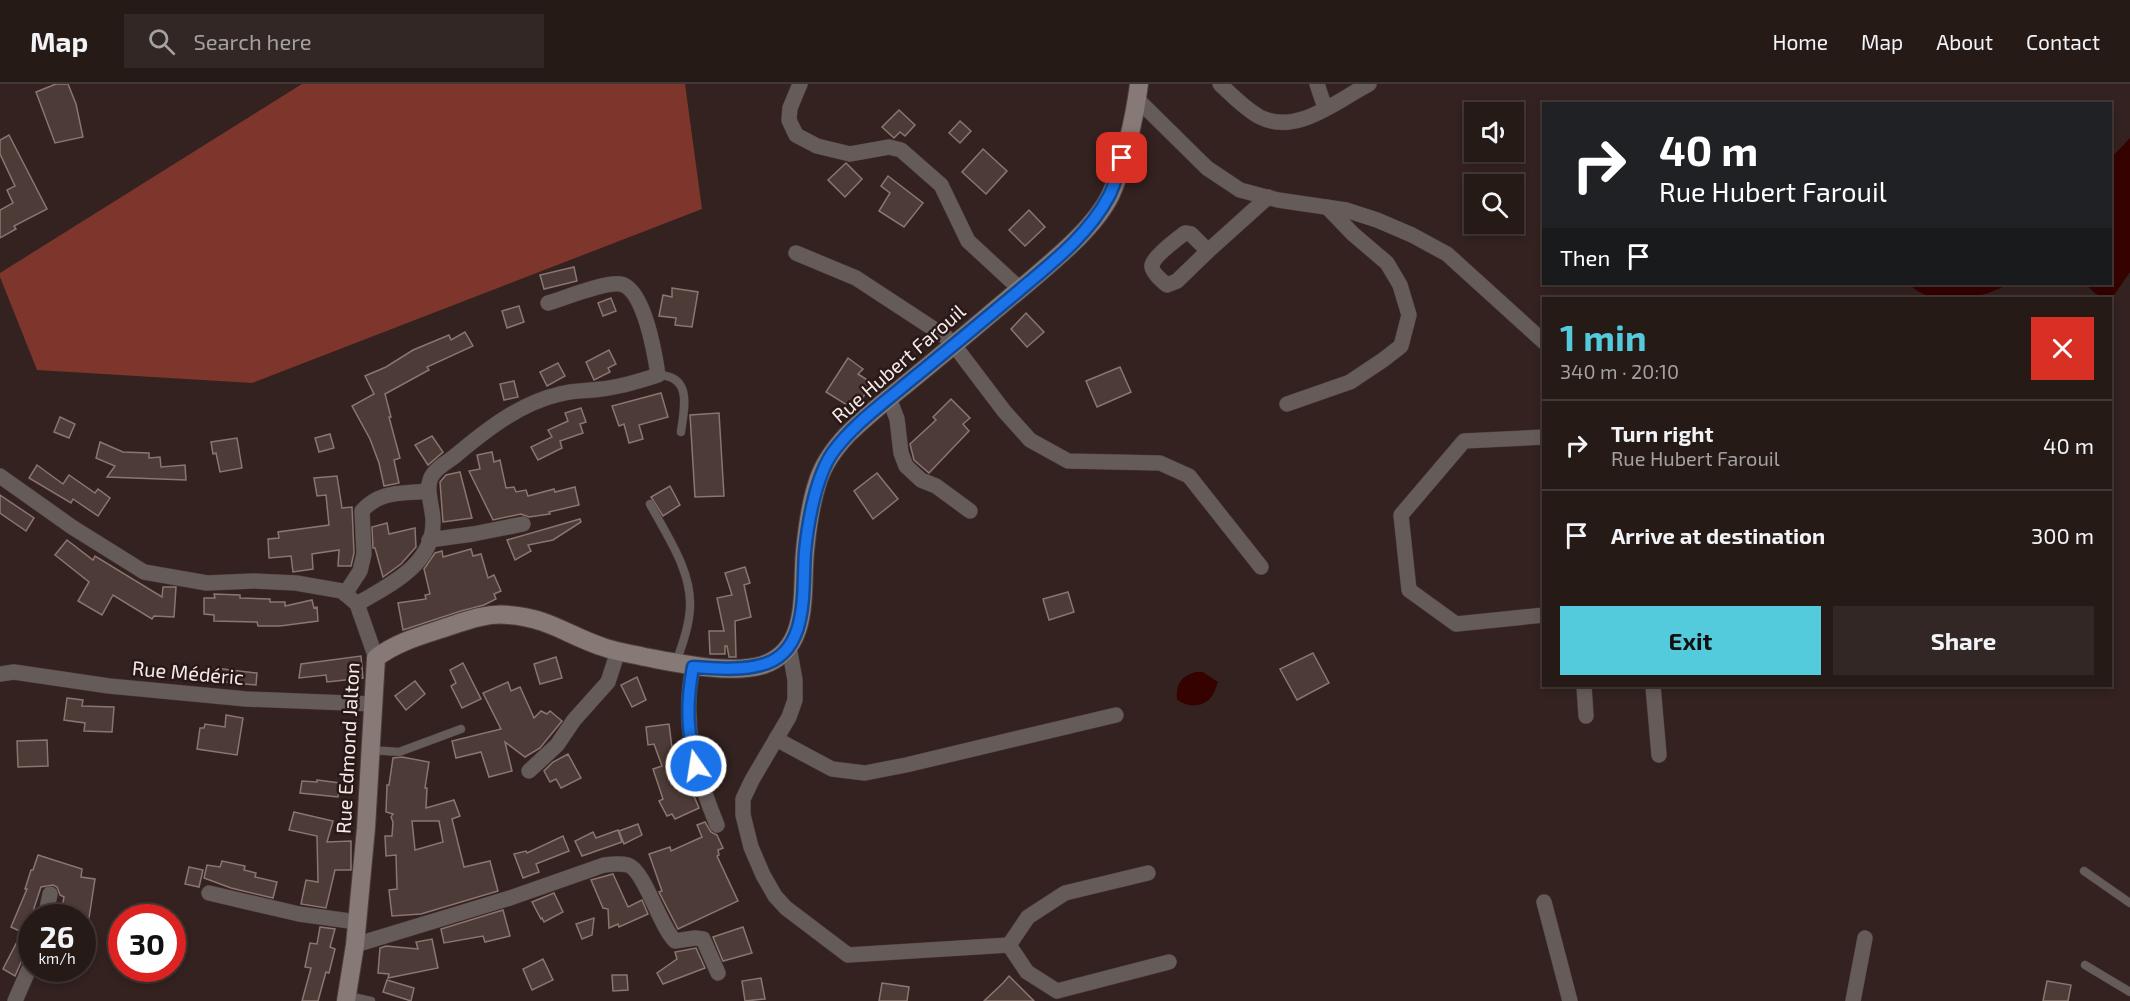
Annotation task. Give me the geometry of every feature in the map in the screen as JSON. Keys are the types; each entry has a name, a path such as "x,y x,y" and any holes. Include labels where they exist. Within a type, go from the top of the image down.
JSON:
{"street":[{"path":"801,84 790,108 789,120 796,135 817,146 850,154 889,147 901,150 941,185 968,241 1020,289"},
{"path":"1220,84 1240,103 1262,118 1284,123 1299,120 1325,108 1368,84"},
{"path":"1317,84 1325,108"},
{"path":"1138,91 1208,168 1240,190 1346,210 1412,235 1447,254 1542,340"},
{"name":"Rue Hubert Farouil","path":"789,647 798,631 803,601 805,550 817,482 832,454 846,436 1063,253 1097,215 1110,195 1122,158 1138,91"},
{"path":"1208,251 1268,197"},
{"path":"1287,404 1350,382 1383,360 1401,346 1409,315 1400,285 1387,263 1353,234 1327,207"},
{"path":"796,253 856,278 912,314 954,345 1030,440 1068,461 1160,463 1190,476 1262,567"},
{"path":"0,476 72,527 144,572 207,583 255,581 322,586 342,591 357,604 396,581 414,567 427,549 433,522 429,491 432,474 507,416 535,402 561,393 603,389 634,383 658,375 655,352 642,310 633,291 626,285 607,285 548,303"},
{"path":"890,398 897,419 906,466 921,480 936,486 970,511"},
{"path":"1542,437 1464,441 1401,515 1409,590 1456,624 1542,615"},
{"path":"345,594 360,571 364,554 362,511 370,501 378,497 429,491"},
{"path":"429,540 523,524"},
{"name":"Rue Edmond Jalton","path":"346,998 355,945 376,658 357,604"},
{"path":"376,658 387,650 415,637 474,618 506,614 542,621 605,648 685,665 733,668 762,665 777,658 789,647"},
{"path":"789,647 795,680 795,700 789,717 743,799 743,815 751,847 762,875 775,896 786,908 848,955 1009,945"},
{"path":"529,771 557,745 574,720 602,691 613,672 618,651"},
{"path":"685,665 689,739 705,796 717,825"},
{"name":"Rue Médéric","path":"0,674 14,672 109,686 246,699 374,704"},
{"path":"1584,687 1586,716"},
{"path":"1653,687 1659,755"},
{"path":"776,740 832,769 866,773 1116,715"},
{"path":"355,945 510,898 604,865 618,864 635,869 639,874 654,907 675,941 703,939 718,973"},
{"path":"1009,945 1028,917 1065,893 1148,873"},
{"path":"209,893 298,914 357,922"},
{"path":"48,904 50,894"},
{"path":"1544,902 1570,1001"},
{"path":"1852,1001 1865,938"},
{"path":"1009,945 1027,972 1057,991 1168,962"},
{"path":"15,1001 23,982"}],"lane":[{"path":"658,375 666,375 682,386 685,395 681,432"},
{"path":"650,504 679,559 688,582 690,607 686,631 685,665"},
{"path":"371,750 399,752 461,729"},
{"path":"2084,871 2130,903"},
{"path":"2085,965 2130,992"},
{"path":"346,998 371,1001"}],"shaded area":[{"path":"302,84 685,84 702,209 252,383 37,370 0,273"},
{"path":"2130,138 2130,272 2114,295 2102,297 2086,285 2112,285 2112,157"},
{"path":"1910,285 2007,285 1971,297 1932,297"},
{"path":"1196,672 1203,672 1218,682 1209,700 1200,705 1185,704 1177,699 1177,689 1183,678"}],"building":[{"path":"56,84 68,84 76,104 83,137 55,143 36,92"},
{"path":"899,110 915,125 905,136 900,132 894,138 882,127"},
{"path":"960,121 971,131 960,143 949,133"},
{"path":"9,135 47,209 14,226 16,229 0,238 0,210 13,203 7,190 15,186 0,154 0,140"},
{"path":"983,149 1007,171 986,194 962,172"},
{"path":"846,163 862,179 845,197 828,180"},
{"path":"888,176 923,203 904,227 879,211 890,193 881,186"},
{"path":"1029,210 1045,227 1025,246 1009,230"},
{"path":"574,267 577,281 544,289 540,275"},
{"path":"672,288 698,292 692,327 675,325 676,318 659,316 663,295 672,297"},
{"path":"611,298 616,311 603,316 598,303"},
{"path":"519,306 524,322 507,328 502,311"},
{"path":"1026,313 1044,332 1027,347 1011,329"},
{"path":"465,332 473,346 427,367 429,370 385,394 400,458 394,460 399,483 384,486 370,439 352,406 374,394 365,376 386,367 413,350 449,335 451,340"},
{"path":"609,350 616,364 608,368 610,372 594,380 586,362"},
{"path":"848,358 863,369 858,374 872,383 855,410 826,392"},
{"path":"558,363 565,376 547,386 540,372"},
{"path":"1120,367 1131,392 1097,407 1086,381"},
{"path":"514,381 518,397 504,400 500,384"},
{"path":"661,393 668,417 639,425 643,439 629,443 624,424 619,426 612,406"},
{"path":"951,399 970,418 963,424 969,431 929,473 914,460 910,444 936,420 933,417"},
{"path":"581,408 586,422 580,424 583,433 560,441 562,448 538,460 531,447 552,437 548,430 568,421 565,413"},
{"path":"719,413 724,496 695,497 690,415"},
{"path":"60,417 75,424 69,438 54,432"},
{"path":"330,434 334,448 319,452 315,438"},
{"path":"432,436 443,452 428,465 415,445"},
{"path":"237,438 242,468 220,472 211,442"},
{"path":"100,442 123,452 149,453 149,458 160,457 161,467 185,465 186,480 107,477 115,466 96,458"},
{"path":"492,452 494,462 500,460 506,488 514,487 516,492 526,490 528,496 554,489 555,492 575,487 579,505 549,512 550,514 529,517 521,514 493,520 469,471 480,469 477,455"},
{"path":"37,465 63,484 69,475 95,493 98,489 110,498 98,516 73,499 71,503 29,478"},
{"path":"460,472 472,518 443,522 440,482 446,475"},
{"path":"877,473 898,499 873,519 854,491"},
{"path":"337,476 342,508 352,507 354,553 351,566 338,566 339,550 312,554 313,569 293,572 291,556 269,558 268,539 279,538 278,532 329,525 326,495 317,496 314,478"},
{"path":"670,486 680,505 663,516 651,497"},
{"path":"0,495 34,518 26,531 0,513"},
{"path":"580,519 581,522 553,540 528,545 531,551 515,560 507,540"},
{"path":"387,523 389,534 415,528 416,547 401,564 383,577 375,548 373,548 372,527"},
{"path":"67,540 93,560 95,556 162,597 163,587 176,587 174,617 154,616 152,619 113,595 102,615 78,601 89,582 55,555"},
{"path":"471,549 473,556 481,554 488,578 494,575 501,591 494,594 496,599 484,605 403,630 398,603 426,599 425,595 430,594 424,569 435,553 442,551 443,557"},
{"path":"745,567 750,583 744,585 751,617 735,621 736,657 729,657 727,646 725,646 725,654 710,654 709,631 724,631 717,598 732,595 725,573"},
{"path":"1068,592 1074,612 1049,620 1043,599"},
{"path":"214,594 270,599 270,602 285,602 285,606 312,600 314,608 317,607 318,621 280,626 258,626 257,622 214,621 214,615 204,614 204,598 215,598"},
{"path":"1313,653 1329,683 1297,700 1280,669"},
{"path":"361,656 363,678 327,682 326,675 299,678 301,664"},
{"path":"556,657 562,678 540,684 534,664"},
{"path":"463,663 481,699 462,708 451,686 456,683 450,670"},
{"path":"215,668 257,673 256,685 213,681"},
{"path":"637,677 646,700 632,707 621,685"},
{"path":"415,681 425,694 406,710 395,696"},
{"path":"508,682 511,691 520,687 534,718 541,711 547,714 550,711 562,721 540,748 525,757 505,742 512,771 489,777 481,752 456,758 452,741 501,729 483,693"},
{"path":"67,698 83,700 82,706 114,707 112,732 84,731 85,723 64,720"},
{"path":"226,715 243,718 237,755 197,749 200,728 204,728 205,724 225,727"},
{"path":"669,724 676,761 687,791 691,789 699,808 675,819 672,814 667,816 659,801 663,799 653,769 662,766 654,744 648,745 646,727"},
{"path":"47,740 48,766 18,767 17,741"},
{"path":"568,754 581,778 561,788 556,779 550,782 544,771 553,762"},
{"path":"402,757 429,762 425,788 427,788 426,808 454,800 460,816 452,819 464,867 490,861 498,891 421,914 392,916 389,890 397,889 396,855 386,856 385,836 392,836 391,817 393,814 386,812 387,785 389,785 393,758","holes":["412,821 439,821 443,842 415,850"]},
{"path":"317,780 340,783 338,797 300,793 302,781 317,782"},
{"path":"294,812 333,821 327,842 351,841 351,870 335,870 326,908 301,904 306,880 318,882 317,836 289,830"},
{"path":"705,822 711,832 717,835 723,848 718,850 719,855 717,856 738,901 678,929 659,892 662,891 649,854 670,847 671,851 702,837 697,825"},
{"path":"638,824 642,835 624,844 619,831"},
{"path":"618,830 622,842 582,856 575,841 593,832 596,838"},
{"path":"563,836 569,851 536,864 539,872 523,878 514,854 526,851 527,853"},
{"path":"38,855 82,869 81,877 95,879 91,904 63,904 64,897 53,885 41,887 35,904 21,904 31,870 33,870"},
{"path":"222,861 245,866 244,870 256,873 255,877 277,882 273,898 231,888 204,878 207,865 220,867"},
{"path":"189,867 203,870 199,887 185,884"},
{"path":"613,874 628,907 642,900 648,914 619,927 618,924 609,928 608,909 603,908 591,880"},
{"path":"554,893 563,912 544,922 532,902"},
{"path":"18,910 18,930 11,927"},
{"path":"503,910 510,936 485,942 483,936 444,943 441,929"},
{"path":"594,918 592,935 582,939 576,924"},
{"path":"320,927 335,929 330,947 335,949 318,1001 302,1001 311,968 305,967 310,943 317,944"},
{"path":"743,927 752,953 723,961 713,937"},
{"path":"432,939 438,968 388,978 389,974 378,973 380,948 386,946 418,949 416,942"},
{"path":"18,940 18,969 15,976 3,969"},
{"path":"696,948 705,968 663,984 657,973 677,959 675,952"},
{"path":"543,959 553,980 532,990 523,969"},
{"path":"612,975 627,975 628,990 613,991"},
{"path":"1009,976 1034,1001 984,1001 1003,983"},
{"path":"761,978 765,999 745,1001 742,981"},
{"path":"387,980 414,988 411,1001 383,992"},
{"path":"2047,981 2071,985 2068,1001 2043,1001"},
{"path":"882,983 909,987 907,1001 879,1001"}],"route":[{"path":"696,766 689,739 687,716 688,690 693,667 733,668 762,665 777,658 789,647 798,631 803,601 805,550 817,482 832,454 846,436 1063,253 1097,215 1110,195 1122,158"}]}
